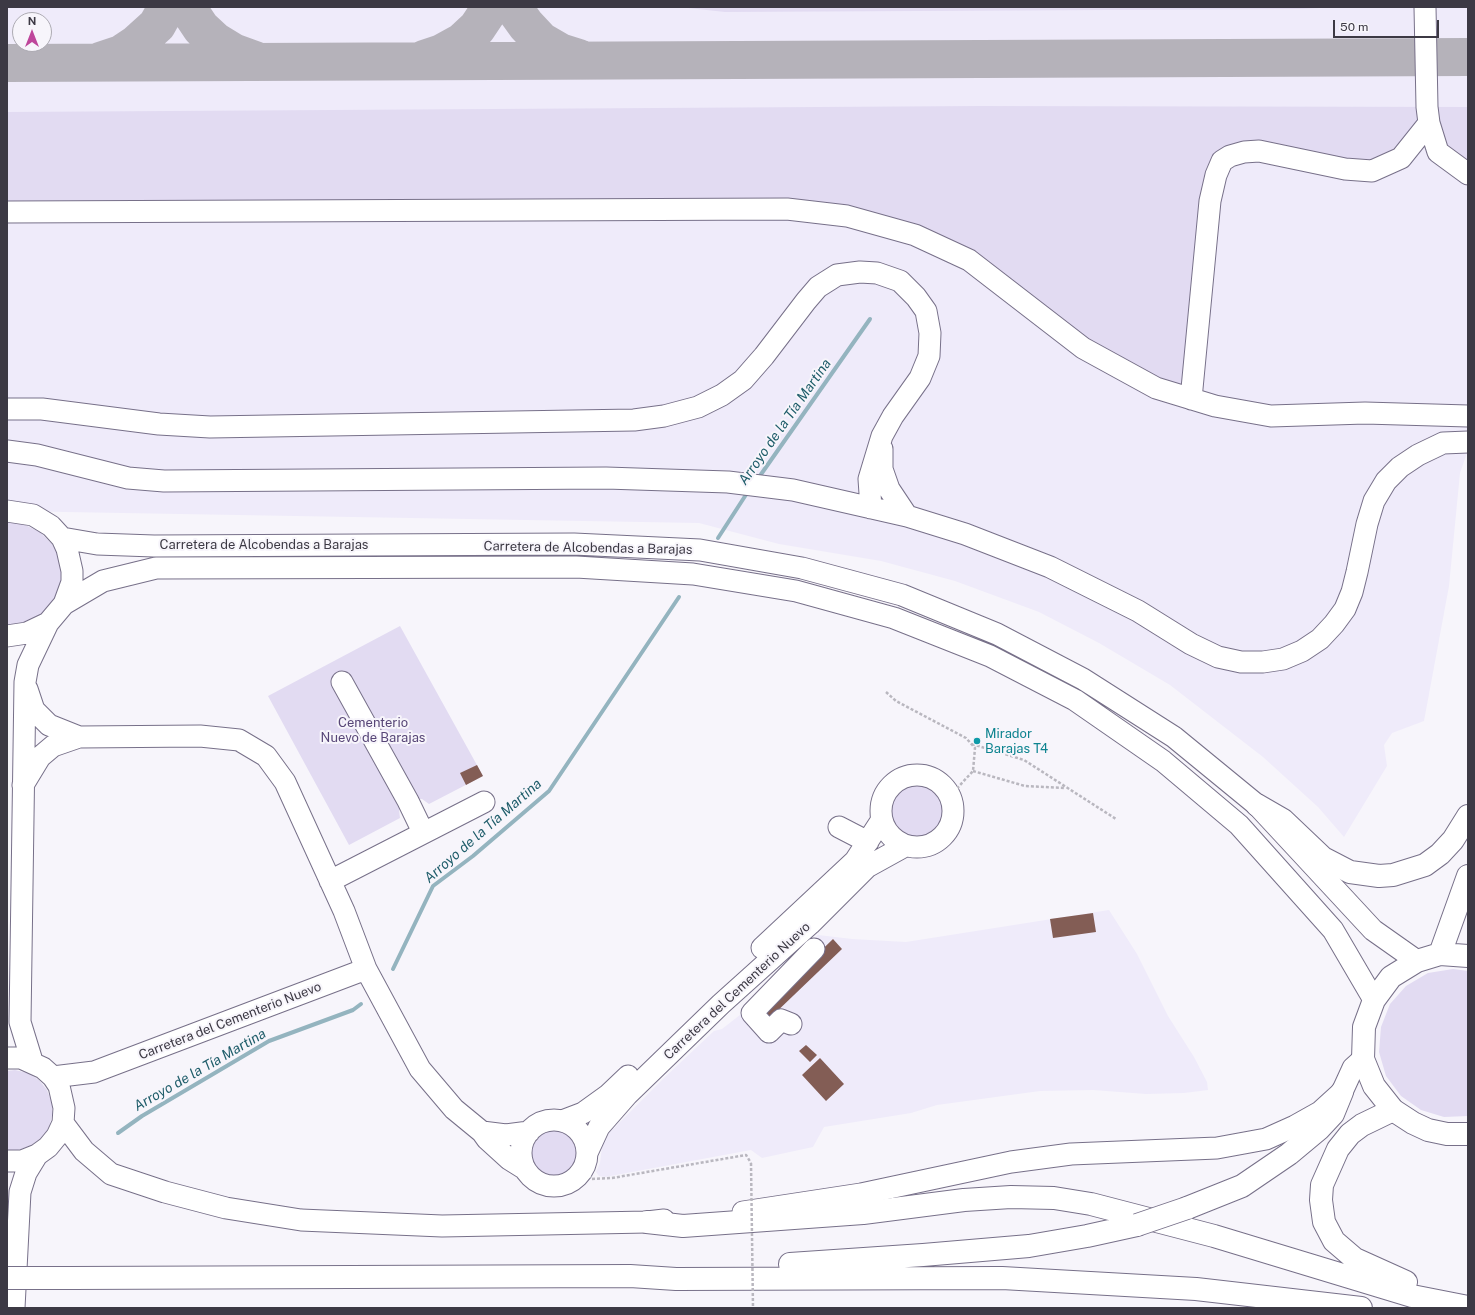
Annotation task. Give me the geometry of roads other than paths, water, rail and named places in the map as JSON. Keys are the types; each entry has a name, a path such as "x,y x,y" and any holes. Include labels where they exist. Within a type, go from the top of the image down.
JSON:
{"main road":[{"path":"1258,805 1283,820 1323,858 1350,872 1379,876 1393,875 1425,865 1440,854 1467,820 1468,816"},
{"path":"1440,954 1468,876"},
{"path":"1468,956 1440,954 1417,961 1391,977 1374,1000 1364,1027 1363,1059 1374,1086 1393,1110 1413,1123 1428,1130 1448,1134 1468,1134"},
{"path":"630,1276 677,1268 803,1264 1029,1246 1137,1225 1187,1208 1242,1186 1289,1154 1319,1130 1333,1114 1342,1092"},
{"path":"1393,1110 1362,1125 1350,1134 1338,1149 1322,1185 1321,1200 1324,1222 1334,1241 1355,1259 1415,1286 1468,1307"},
{"path":"647,1222 683,1226 863,1213 964,1200 1011,1197 1054,1198 1091,1204 1214,1236 1412,1296 1468,1307"},
{"path":"7,1278 630,1276 676,1279 1002,1278 1196,1289 1361,1308"}],"street":[{"path":"1425,7 1427,107 1429,123 1438,152 1468,174"},
{"path":"1191,399 1210,201 1216,175 1222,161 1230,156 1244,152 1259,152 1345,169 1372,171 1401,158 1429,123"},
{"path":"7,212 787,209 847,216 915,235 969,260 1083,348 1156,388 1216,406 1271,416 1365,413 1468,416"},
{"path":"7,409 42,409 159,424 210,427 627,420 664,416 698,407 722,395 743,380 764,356 818,287 837,275 860,272 877,273 900,281 916,297 926,311 930,333 929,356 920,378 893,416 882,436 876,477 883,487 871,508"},
{"path":"7,451 37,455 128,478 164,482 606,478 728,482 793,490 907,516 965,534 1050,567 1138,611 1191,644 1218,657 1241,662 1263,662 1283,659 1302,651 1320,639 1345,609 1352,592 1367,524 1374,501 1386,481 1400,467 1418,455 1443,443 1468,442"},
{"path":"830,498 847,494 876,477"},
{"path":"876,477 889,490 907,516"},
{"path":"7,511 25,513 40,518 51,526 62,538 71,559 72,571 70,588 64,604 48,623 28,665 25,682 20,1022 32,1061"},
{"name":"Carretera de Alcobendas a Barajas","path":"62,538 97,544 154,546 582,545 700,550 802,568 902,595 997,634 1084,679 1174,737 1258,805 1373,930 1417,961"},
{"name":"Carretera de Alcobendas a Barajas","path":"64,604 103,582 156,568 576,567 693,574 796,591 894,618 990,656 1075,700 1163,761 1239,825 1333,930 1374,1000"},
{"path":"7,636 27,633 48,623"},
{"path":"25,682 34,710 49,725 79,737"},
{"path":"342,682 408,801 423,832"},
{"path":"24,785 40,757 49,749 53,746 79,737 200,736 238,740 266,756 285,782 330,881 366,969 420,1069 454,1109 482,1132 487,1139 509,1159 526,1169"},
{"path":"910,775 922,775 939,783 950,796 953,808 952,820 948,831 939,840 929,846 917,848 905,846 894,840 886,832 881,821 880,809 883,797 889,787 899,779 910,775"},
{"path":"330,881 484,802"},
{"name":"Carretera del Cementerio Nuevo","path":"562,1121 583,1113 608,1095 855,861 881,821"},
{"path":"839,827 868,842"},
{"name":"Carretera del Cementerio Nuevo","path":"587,1153 599,1127 632,1089 721,1004 810,924 867,867 905,846"},
{"path":"791,1024 780,1020 769,1032 752,1013 814,949"},
{"name":"Carretera del Cementerio Nuevo","path":"53,1077 94,1072 366,969"},
{"path":"7,1058 21,1058 32,1061 44,1068 53,1077 63,1097 64,1115 84,1151 111,1174 165,1192 226,1208 301,1220 442,1226 647,1222 760,1210 861,1194 1011,1162 1070,1154 1224,1147 1266,1139 1295,1126 1320,1112 1342,1092 1353,1068 1363,1059"},
{"name":"Carretera del Cementerio Nuevo","path":"37,1155 48,1147 57,1136 64,1115 77,1087 94,1072"},
{"path":"482,1132 506,1135 528,1132 544,1121 562,1121 572,1125 580,1132 586,1142 587,1153 585,1166 580,1174 572,1181 562,1185 552,1186 541,1183 532,1178 522,1159 521,1149 528,1132"},
{"path":"7,1161 22,1161 37,1155"},
{"path":"14,1308 20,1192 26,1173 37,1155"}],"waterway":[{"name":"Arroyo de la Tía Martina","path":"757,480 870,319"},
{"name":"Arroyo de la Tía Martina","path":"718,538 749,490"},
{"name":"Arroyo de la Tía Martina","path":"393,969 433,886 473,856 549,791 679,597"},
{"name":"Arroyo de la Tía Martina","path":"118,1133 142,1116 269,1041 353,1010 361,1004"}],"place":[{"name":"Mirador Barajas T4","path":"977,741"}],"park label":[{"name":"Cementerio Nuevo de Barajas","path":"373,730"}]}
